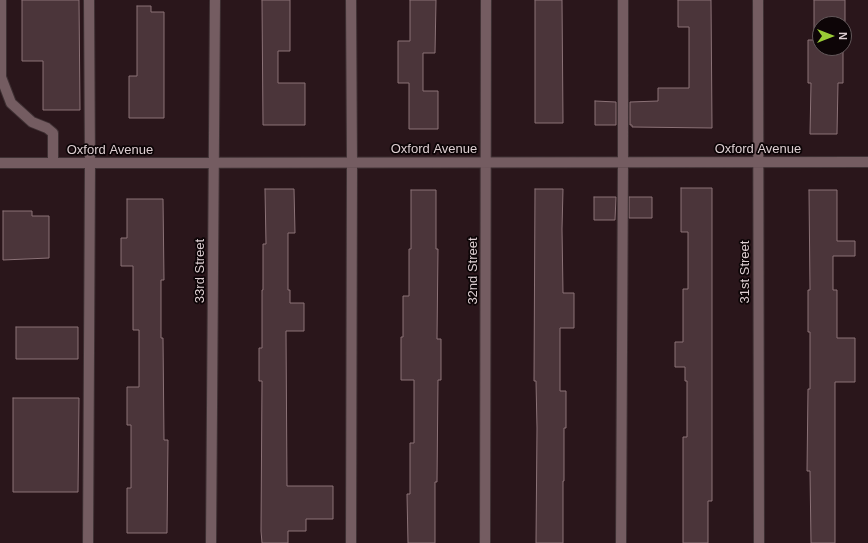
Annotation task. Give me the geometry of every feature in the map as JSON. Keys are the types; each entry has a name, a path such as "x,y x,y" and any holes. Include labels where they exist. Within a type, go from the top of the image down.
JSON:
{"street":[{"path":"1,0 1,77 11,103 32,122 47,128 53,133 53,163"},
{"path":"88,543 90,163 89,0"},
{"name":"33rd Street","path":"211,543 215,0"},
{"path":"351,0 351,543"},
{"name":"32nd Street","path":"485,543 486,0"},
{"path":"621,543 623,162 622,0"},
{"name":"31st Street","path":"758,0 759,543"},
{"name":"Oxford Avenue","path":"0,164 868,162"}],"building":[{"path":"22,0 79,0 80,110 43,110 43,61 22,61"},
{"path":"262,0 290,0 290,51 278,51 278,83 305,83 305,125 263,125"},
{"path":"410,0 436,0 435,53 423,53 423,91 438,91 438,129 409,129 409,83 398,83 398,41 410,41"},
{"path":"535,0 562,0 563,123 535,123"},
{"path":"678,0 711,0 712,128 632,127 632,125 630,125 630,102 658,101 658,88 689,88 689,27 678,27"},
{"path":"814,0 845,0 845,16 814,16"},
{"path":"137,6 151,6 151,12 164,12 164,118 129,118 129,76 137,76"},
{"path":"808,40 812,40 812,56 843,56 843,83 838,83 837,134 810,134 811,83 808,83"},
{"path":"595,101 616,102 616,125 595,125"},
{"path":"681,188 712,188 712,501 708,501 708,543 683,543 683,437 687,437 687,381 685,381 685,367 675,367 675,342 683,342 683,289 688,289 688,232 681,232"},
{"path":"265,189 294,189 295,233 288,233 288,290 290,290 290,303 304,303 304,331 286,331 287,486 333,486 333,519 306,519 306,531 288,531 288,543 262,543 261,531 262,381 259,381 259,348 262,348 263,244 266,244"},
{"path":"535,189 563,189 563,293 574,293 574,328 560,328 560,391 566,391 566,428 564,428 563,543 536,543 537,428 536,381 534,381"},
{"path":"411,190 436,190 436,249 438,249 437,339 441,339 441,380 438,380 435,543 408,543 407,494 410,494 410,443 414,443 414,380 401,380 401,337 403,337 403,296 409,296"},
{"path":"809,190 837,190 837,241 855,241 855,256 833,256 833,290 837,290 837,338 855,338 855,382 835,382 835,543 811,543 810,471 807,471 808,389 810,389 810,332 808,332 808,290 810,290"},
{"path":"594,197 616,197 615,220 594,220"},
{"path":"629,197 652,197 652,218 629,218"},
{"path":"127,199 163,199 164,280 161,280 161,338 163,338 164,440 168,440 167,533 127,533 127,488 131,488 131,425 127,425 127,387 139,387 139,330 133,330 133,266 121,266 121,238 127,238"},
{"path":"3,211 32,211 32,216 49,216 49,258 3,260"},
{"path":"16,327 78,327 78,359 16,359"},
{"path":"13,398 79,398 78,492 13,492"}]}
